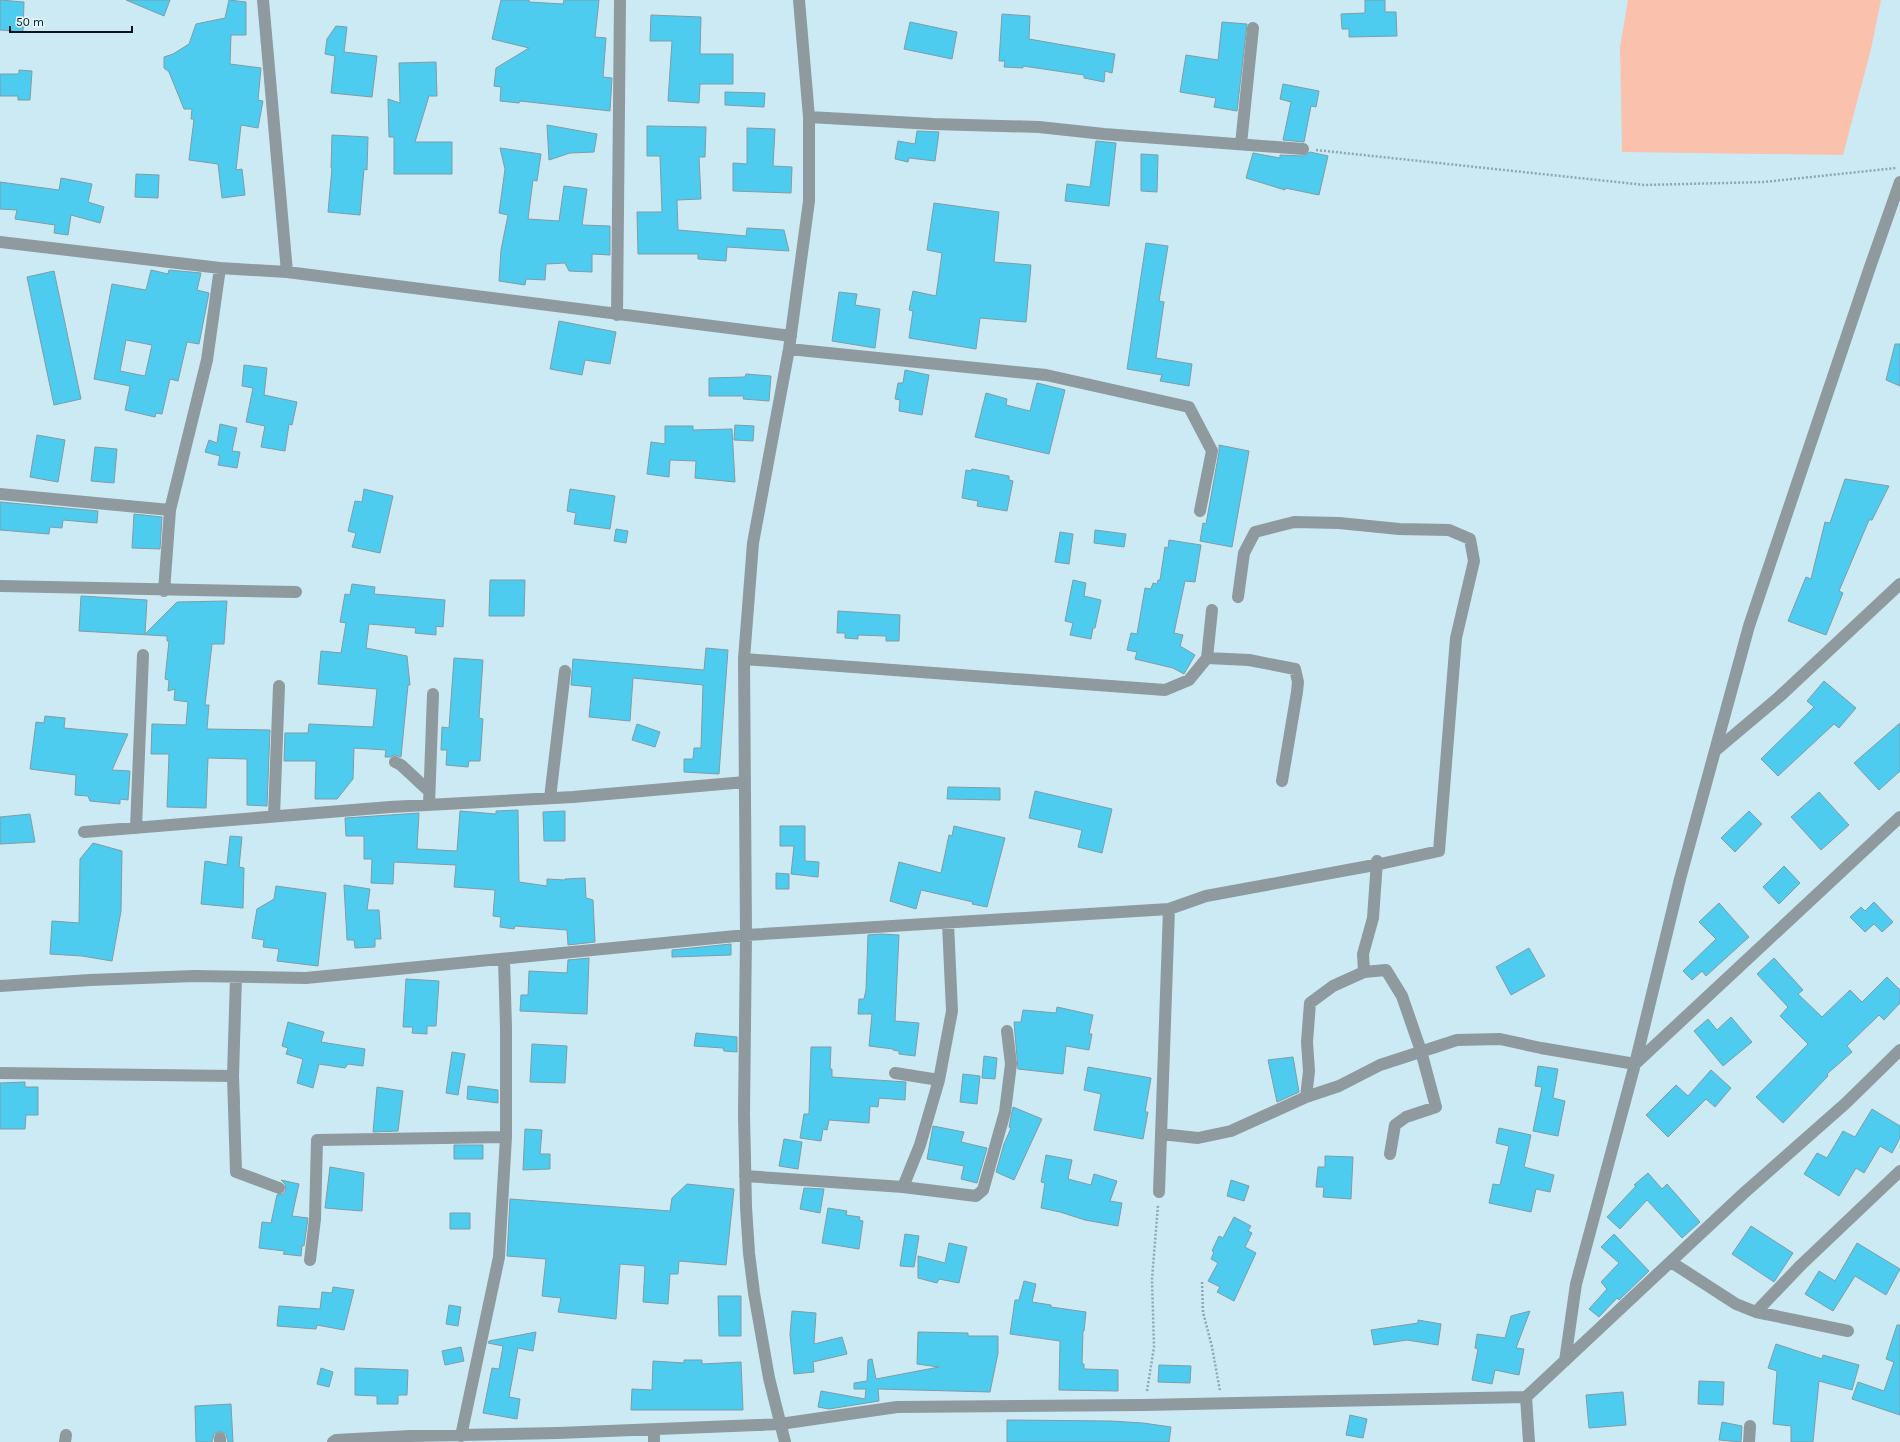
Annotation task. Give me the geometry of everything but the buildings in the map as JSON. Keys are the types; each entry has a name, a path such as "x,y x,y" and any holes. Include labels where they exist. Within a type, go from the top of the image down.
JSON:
{"street":[{"path":"263,0 287,272"},
{"path":"617,315 620,0"},
{"path":"785,1442 769,1378 754,1293 749,1253 745,1176 744,1106 746,934 744,659 754,543 789,349 809,201 809,117 800,0"},
{"path":"1240,144 1253,28"},
{"path":"809,117 926,124 1039,127 1104,134 1303,149"},
{"path":"1565,1361 1576,1284 1635,1064 1680,879 1749,626 1897,200 1900,182"},
{"path":"0,242 220,268 287,272 791,336"},
{"path":"164,590 170,510 207,360 220,268"},
{"path":"789,349 1046,375 1189,407 1212,451 1200,511"},
{"path":"0,494 170,510"},
{"path":"0,986 90,980 194,976 306,978 746,934 948,923 1169,908 1206,896 1439,851 1456,638 1474,561 1470,539 1449,530 1399,529 1339,523 1294,522 1255,532 1244,553 1238,597"},
{"path":"1715,751 1779,697 1900,584"},
{"path":"0,586 296,592"},
{"path":"744,659 1165,690 1189,680 1207,658 1212,610"},
{"path":"136,828 143,655"},
{"path":"1207,658 1249,660 1295,669 1298,682 1297,692 1282,781"},
{"path":"550,798 565,671"},
{"path":"274,816 279,686"},
{"path":"429,805 433,694"},
{"path":"395,762 401,765 429,791"},
{"path":"84,832 274,816 550,798 745,782"},
{"path":"1635,1064 1900,818"},
{"path":"1364,972 1363,954 1373,918 1377,863"},
{"path":"1159,1192 1169,908"},
{"path":"903,1187 920,1145 940,1080 952,1011 948,923"},
{"path":"461,1436 499,1257 506,1137 506,1028 504,959"},
{"path":"1306,1097 1309,1071 1307,1042 1310,1003 1333,986 1364,972 1386,970 1402,996 1421,1051 1436,1107 1406,1117 1395,1125 1390,1154"},
{"path":"236,977 233,1076 236,1172 279,1188"},
{"path":"745,1176 903,1187 976,1196 983,1190 1005,1112 1011,1064 1007,1031"},
{"path":"1161,1134 1198,1138 1231,1131 1306,1097 1339,1086 1380,1066 1457,1040 1500,1039 1541,1048 1635,1064"},
{"path":"333,1442 336,1440 410,1436 461,1436 481,1439 780,1424 897,1407 1144,1405 1526,1397 1744,1193 1846,1103 1900,1050"},
{"path":"0,1073 233,1076"},
{"path":"895,1073 940,1080"},
{"path":"233,1076 234,1103"},
{"path":"310,1260 315,1219 317,1140 506,1137"},
{"path":"1756,1312 1801,1265 1900,1171"},
{"path":"1671,1262 1726,1300 1756,1312 1848,1330"},
{"path":"1526,1397 1529,1442"},
{"path":"1749,1442 1750,1426"},
{"path":"654,1430 654,1442"}],"path":[{"path":"1303,149 1645,185 1764,182 1900,167"},
{"path":"1144,1405 1154,1348 1152,1279 1159,1192"},
{"path":"1202,1282 1203,1312 1212,1347 1222,1403"}],"shaded area":[{"path":"1628,0 1881,0 1871,49 1843,155 1622,152 1620,47"}]}
